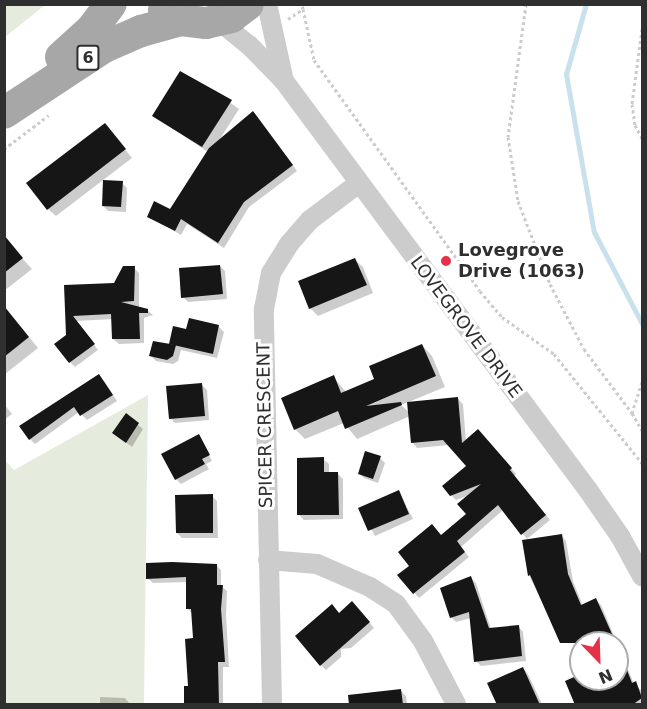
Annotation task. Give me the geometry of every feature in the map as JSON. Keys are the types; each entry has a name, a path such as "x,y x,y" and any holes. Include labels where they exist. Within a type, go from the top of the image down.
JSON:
{"main road":[{"name":"6","path":"4,103 81,41 111,4"},
{"name":"6","path":"4,113 104,47 141,31 169,12 200,23 231,17 248,4"}],"street":[{"name":"LOVEGROVE DRIVE","path":"267,4 284,81"},
{"name":"LOVEGROVE DRIVE","path":"219,21 249,45 284,81 588,490 620,536 642,576"},
{"name":"SPICER CRESCENT","path":"272,705 264,309 271,273 289,244 310,220 359,183"},
{"path":"268,560 317,564 370,587 396,604 423,641 456,705"}],"path":[{"path":"526,4 508,137 518,201 550,284 584,349 642,430"},
{"path":"280,25 303,7 314,60 480,291 502,317 554,354 642,463"},
{"path":"642,29 632,104 634,125 642,138"},
{"path":"4,149 50,114"},
{"path":"632,413 642,382"}],"green space":[{"path":"5,4 45,4 45,5 5,37"},
{"path":"148,395 144,704 5,704 4,459 14,470"}],"building":[{"path":"180,71 232,100 202,147 152,116"},
{"path":"253,111 293,165 244,202 218,243 181,219 175,231 147,217 154,201 170,209 209,148"},
{"path":"105,123 126,149 47,210 26,183"},
{"path":"103,180 123,181 121,207 102,206"},
{"path":"4,235 23,258 4,273"},
{"path":"355,258 367,285 309,309 298,281"},
{"path":"220,265 223,294 181,298 179,268"},
{"path":"123,266 135,266 134,301 121,302 148,309 148,313 139,313 140,339 112,339 111,314 73,316 95,344 69,363 54,344 66,335 64,285 114,283"},
{"path":"4,306 29,337 4,357"},
{"path":"189,318 219,325 213,354 169,344 173,326 186,329"},
{"path":"153,341 176,345 173,356 167,360 149,356"},
{"path":"422,344 436,376 366,406 401,402 402,405 345,429 338,411 294,430 281,398 334,375 341,393 374,379 369,366"},
{"path":"99,374 113,395 80,416 74,407 29,440 19,426"},
{"path":"202,383 205,416 169,419 166,386"},
{"path":"458,397 462,443 478,429 512,468 510,470 546,515 521,535 498,505 457,541 465,552 413,594 397,575 409,566 398,552 432,524 441,535 466,514 457,504 481,484 450,496 442,486 466,466 443,440 411,443 407,402"},
{"path":"126,413 139,423 126,443 112,433"},
{"path":"199,434 210,455 202,459 205,464 175,480 161,454"},
{"path":"365,451 381,456 373,479 358,474"},
{"path":"324,457 324,472 338,472 339,515 297,515 297,458"},
{"path":"399,490 409,514 368,531 358,508"},
{"path":"213,494 213,533 176,533 175,495"},
{"path":"562,534 568,574 581,605 596,598 611,631 569,631 569,643 560,643 530,575 528,576 522,540"},
{"path":"146,563 217,564 217,585 223,585 221,609 225,662 218,662 219,705 184,705 184,686 188,686 185,639 193,638 191,609 186,609 186,577 146,579"},
{"path":"471,576 489,628 519,625 522,656 474,662 469,612 450,618 440,588"},
{"path":"352,601 370,622 320,666 295,636 332,604 339,613"},
{"path":"523,667 540,705 497,705 487,683"},
{"path":"629,675 632,683 636,681 642,698 632,705 575,705 569,691 629,691"},
{"path":"569,679 569,691 565,681"},
{"path":"401,689 403,705 349,705 348,695"}],"waterway":[{"path":"586,4 566,74 594,232 642,324"}],"place":[{"name":"Lovegrove Drive (1063)","path":"446,261"}]}
